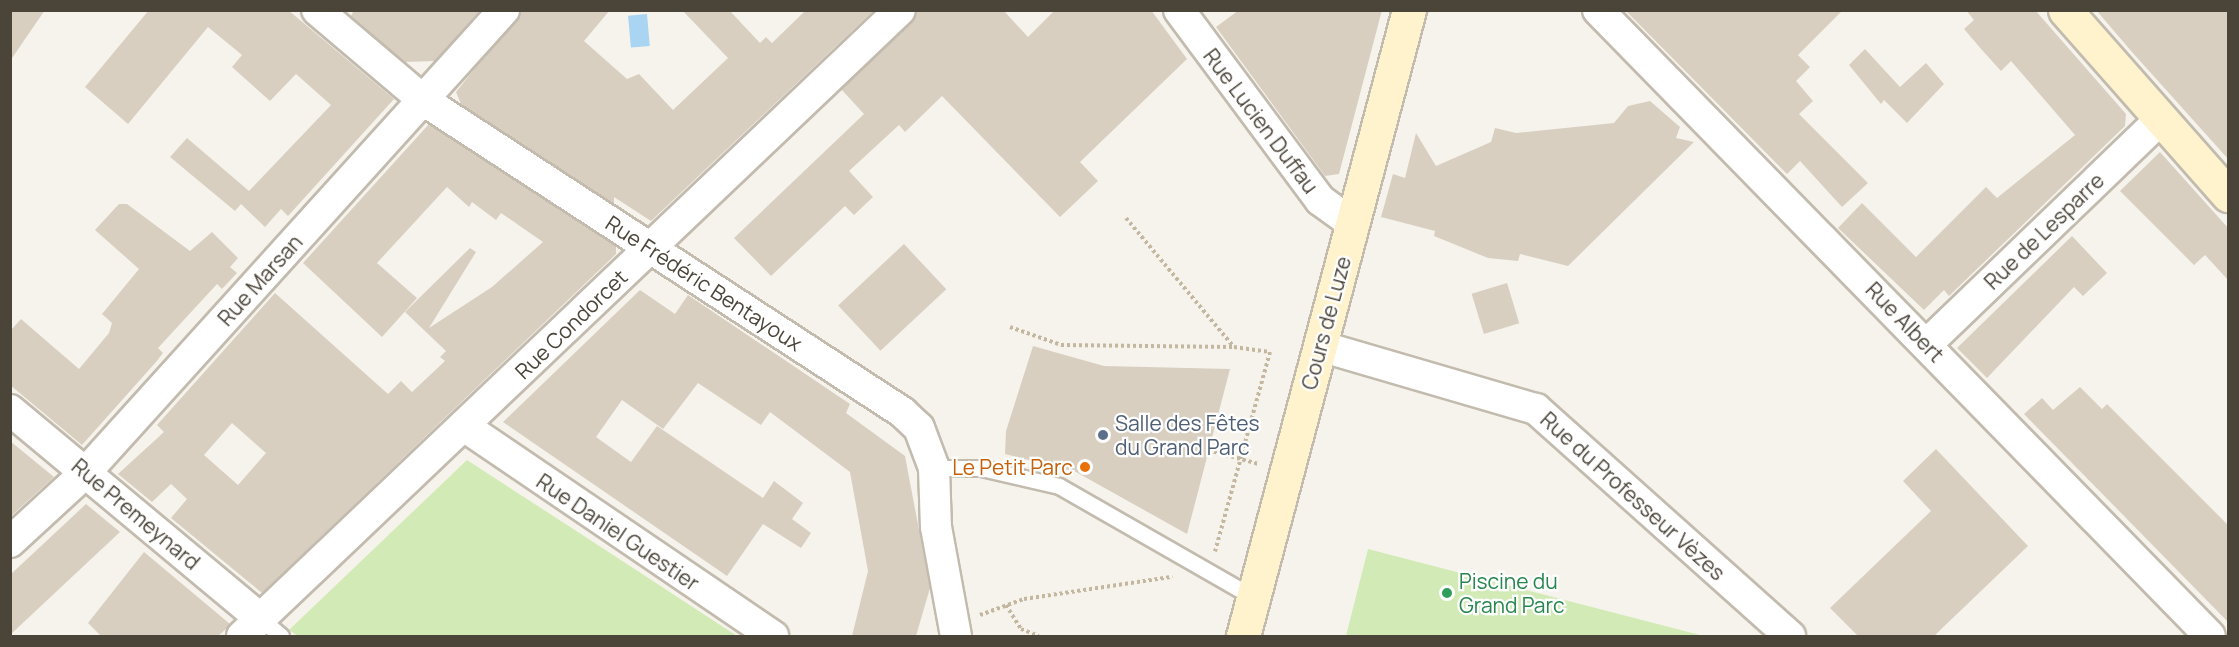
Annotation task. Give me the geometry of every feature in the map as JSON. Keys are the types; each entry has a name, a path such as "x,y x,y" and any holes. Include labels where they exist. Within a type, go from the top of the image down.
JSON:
{"street":[{"name":"Rue Frédéric Bentayoux","path":"317,10 423,100 902,412 927,441 934,468 936,527 955,631"},
{"name":"Rue Marsan","path":"10,543 86,472 504,10"},
{"name":"Rue Condorcet","path":"261,630 464,426 900,10"},
{"name":"Rue Lucien Duffau","path":"1179,10 1320,200 1352,223"},
{"name":"Cours de Luze","path":"1243,636 1409,10"},
{"name":"Rue Albert","path":"1598,10 2210,636"},
{"path":"2065,10 2229,195"},
{"name":"Rue de Lesparre","path":"1927,344 2161,119"},
{"name":"Rue du Professeur Vèzes","path":"1320,346 1536,409 1790,636"},
{"name":"Rue Premeynard","path":"10,410 86,472 261,630"},
{"name":"Rue Daniel Guestier","path":"464,426 773,636"}],"lane":[{"path":"934,468 981,468 1059,486 1253,597"}],"path":[{"path":"1126,218 1234,346"},
{"path":"955,631 1006,605 1210,572 1270,352 1234,346 1061,345 1010,327"},
{"path":"1208,450 1266,466"},
{"path":"1006,605 1021,629 1040,636"}],"green space":[{"path":"467,460 737,636 298,636 289,630"},
{"name":"Piscine du Grand Parc","path":"1368,549 1704,636 1346,636"}],"water":[{"path":"647,14 650,46 631,48 628,16"}],"building":[{"path":"10,10 45,10 10,61"},
{"path":"149,10 288,10 394,99 288,216 281,209 265,227 241,204 235,211 170,157 187,138 249,191 331,105 296,74 270,101 232,67 242,55 208,27 128,124 85,87"},
{"path":"354,10 480,10 435,61 405,62 351,16"},
{"path":"521,10 610,10 584,41 627,79 639,74 673,110 728,58 682,10 729,10 760,43 766,37 772,43 806,10 874,10 651,221 614,197 614,204 461,104 456,92"},
{"path":"917,10 1003,10 1028,37 1055,10 1151,10 1187,59 1080,162 1098,181 1060,217 942,96 905,132 899,125 849,171 873,197 854,215 845,206 771,276 734,238 864,114 841,89 912,22"},
{"path":"1239,10 1382,10 1339,174 1325,176 1216,27"},
{"path":"1625,10 1843,10 1798,55 1810,67 1796,81 1813,101 1799,114 1868,183 1842,207 1800,161 1787,174"},
{"path":"1966,10 2035,10 2126,114 2125,126 1949,296 1944,290 1924,310 1838,228 1862,203 1916,257 1986,187 1997,198 2075,135 2011,61 2001,71 1982,50 1964,29 1974,20"},
{"path":"2096,10 2229,10 2229,160 2132,52"},
{"path":"1865,49 1900,87 1926,63 1944,84 1907,123 1884,100 1881,104 1849,65"},
{"path":"1650,101 1680,127 1676,138 1694,142 1568,266 1520,254 1518,261 1488,258 1434,236 1435,231 1381,217 1393,174 1405,178 1416,133 1436,166 1491,142 1495,128 1516,133 1614,123 1628,106"},
{"path":"429,124 616,246 616,254 262,593 171,518 187,499 171,484 152,502 118,474 164,432 157,425 275,293 388,394 401,381 412,392 445,361 440,357 446,351 405,312 470,248 476,252 429,328 492,287 543,242 501,213 496,220 472,202 469,207 447,187 377,263 417,298 382,337 303,263","holes":["232,423 266,453 238,485 204,455"]},
{"path":"2160,152 2229,229 2229,281 2205,255 2194,265 2120,191"},
{"path":"119,204 127,204 190,251 212,232 238,258 230,267 237,273 222,289 217,284 158,348 163,353 156,362 82,445 10,385 10,331 21,319 79,369 109,333 112,323 102,314 139,269 95,230"},
{"path":"2072,236 2107,273 2083,296 2074,287 1987,378 1957,348"},
{"path":"904,244 946,289 880,351 838,305"},
{"path":"1507,283 1519,323 1484,334 1472,294"},
{"path":"640,290 675,314 688,295 850,404 846,413 905,456 930,588 916,636 852,636 868,571 850,472 770,412 761,425 698,383 663,429 622,400 596,437 631,462 657,426 763,498 774,481 803,503 792,519 811,533 801,548 763,524 727,576 503,422"},
{"name":"Salle des Fêtes du Grand Parc","path":"1033,346 1104,366 1230,369 1187,534 1076,472 1005,454 1006,431"},
{"path":"2080,387 2102,409 2107,404 2229,526 2229,623 2024,414 2042,398 2053,410"},
{"path":"10,441 54,477 10,517"},
{"path":"1936,449 2028,546 1934,636 1858,636 1830,608 1931,511 1903,481"},
{"path":"86,504 120,532 10,635 10,575"},
{"path":"144,552 230,624 228,627 218,636 101,636 88,623"}],"place":[{"name":"Salle des Fêtes du Grand Parc","path":"1103,435"},
{"name":"Le Petit Parc","path":"1085,467"},
{"name":"Piscine du Grand Parc","path":"1447,593"}]}
